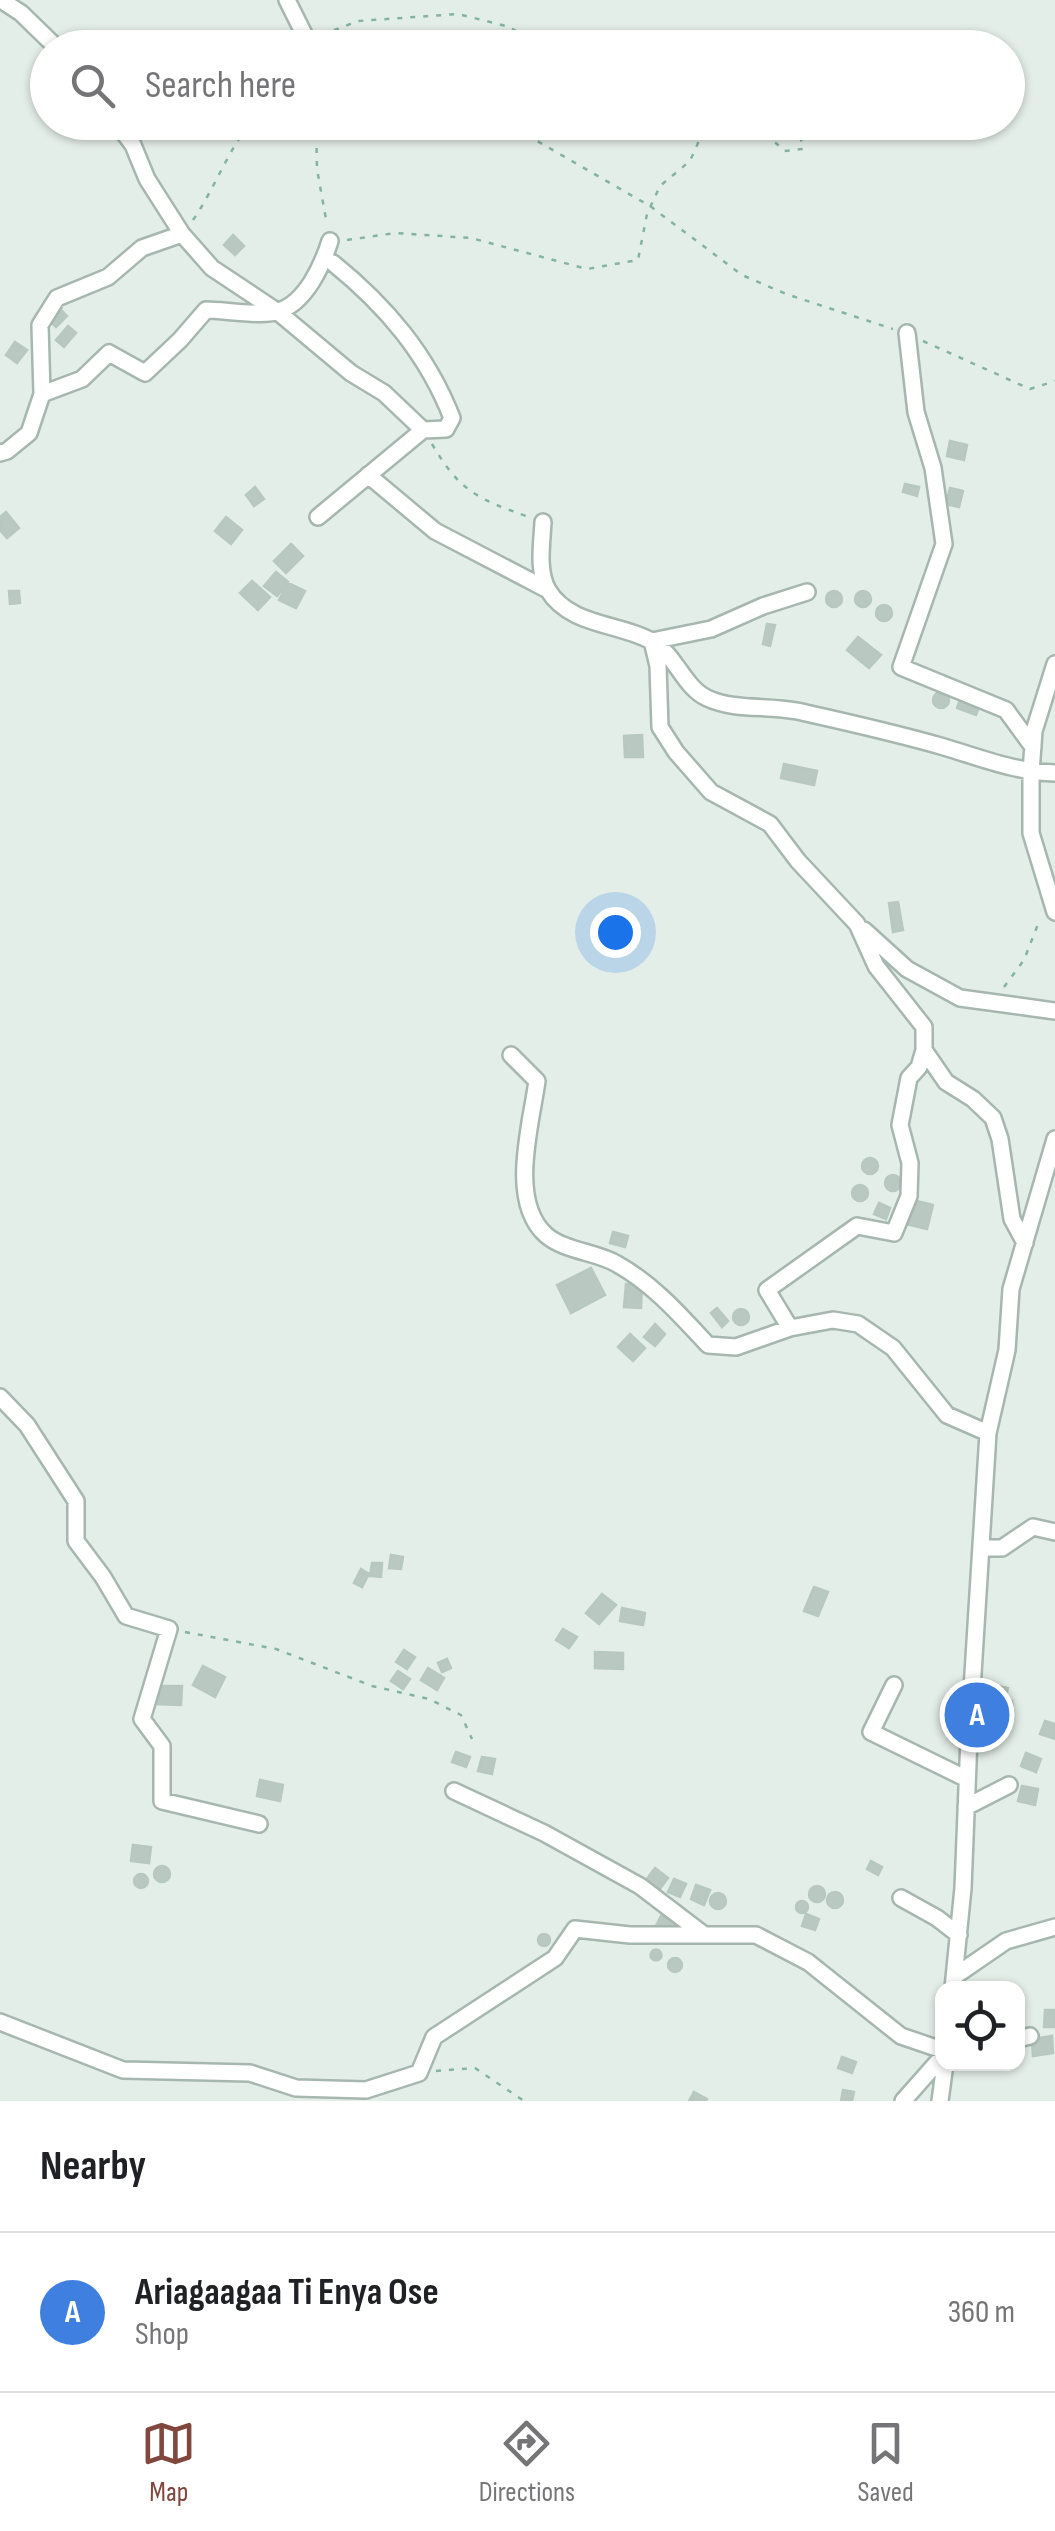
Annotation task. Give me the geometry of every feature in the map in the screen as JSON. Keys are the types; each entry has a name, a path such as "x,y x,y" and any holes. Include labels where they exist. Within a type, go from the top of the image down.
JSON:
{"street":[{"path":"1,0 38,30"},
{"path":"287,0 302,30"},
{"path":"129,140 147,179 182,234 212,268 278,312 351,373 384,393 423,430"},
{"path":"0,453 29,433 42,394 40,325 57,298 108,276 142,248 182,234"},
{"path":"42,394 82,379 109,353 144,373 206,310 278,312 297,299 312,281 330,241"},
{"path":"318,516 423,430 446,428 452,418 440,388 394,318 333,263"},
{"path":"907,333 916,412 933,468 944,544 902,667 1006,710 1033,747"},
{"path":"368,475 435,531 548,590 588,620 652,641 669,654 704,697 742,707 790,710 1031,772 1055,773"},
{"path":"543,522 542,570 548,590"},
{"path":"652,641 711,629 807,592"},
{"path":"652,641 658,666 660,727 711,792 770,824 798,861 857,924 907,969 960,998 1055,1011"},
{"path":"1055,664 1034,731 1031,772 1031,833 1055,912"},
{"path":"790,1328 767,1290 857,1226 894,1233 908,1196 910,1163 900,1125 908,1078 919,1067 924,1050 924,1027 876,966 857,924"},
{"path":"924,1050 946,1082 993,1118 1012,1218 1025,1243"},
{"path":"511,1055 536,1081 524,1163 528,1206 547,1236 615,1262 658,1292 708,1345 736,1347 790,1328 833,1320 858,1324 893,1348 947,1415 988,1433"},
{"path":"954,1981 988,1433 1007,1350 1011,1289 1055,1140"},
{"path":"0,1397 27,1425 76,1501 76,1541 126,1616 169,1630 142,1719 162,1746 162,1801 259,1824"},
{"path":"982,1548 1002,1548 1033,1527 1055,1532"},
{"path":"894,1684 871,1732 967,1778"},
{"path":"966,1808 1009,1785"},
{"path":"454,1791 544,1833 640,1886 703,1934"},
{"path":"902,1898 959,1935"},
{"path":"955,1981 1006,1940 1055,1928"},
{"path":"0,2022 123,2070 250,2073 296,2088 366,2090 419,2073 434,2037 555,1958 575,1929 630,1935 756,1934 808,1962 902,2036 935,2052"},
{"path":"903,2101 935,2067"},
{"path":"940,2101 943,2071"}],"path":[{"path":"334,30 358,21 458,14 514,30"},
{"path":"182,234 216,184 237,140"},
{"path":"316,140 316,169 330,241"},
{"path":"535,140 650,206 742,275 786,294 907,333 1030,389 1055,380"},
{"path":"333,263 338,241 395,232 471,238 587,270 638,260 650,206 660,186 690,162 699,140"},
{"path":"774,140 784,151 803,149 801,140"},
{"path":"423,430 452,478 467,490 543,522"},
{"path":"992,1004 1024,960 1050,893"},
{"path":"169,1630 276,1649 372,1686 430,1699 461,1714 472,1739"},
{"path":"419,2073 475,2068 524,2101"}],"building":[{"path":"233,235 244,246 235,255 224,245"},
{"path":"59,308 67,316 56,327 48,319"},
{"path":"68,326 76,333 64,347 56,340"},
{"path":"15,342 27,350 17,363 6,355"},
{"path":"950,441 967,445 964,460 947,456"},
{"path":"905,484 919,487 917,496 903,492"},
{"path":"255,487 264,499 254,506 246,495"},
{"path":"950,488 963,491 959,507 946,504"},
{"path":"6,512 19,528 7,538 0,530 0,517"},
{"path":"226,517 242,530 231,544 215,531"},
{"path":"291,544 303,556 286,573 274,561"},
{"path":"276,572 288,582 277,596 264,586"},
{"path":"252,581 270,597 258,610 240,593"},
{"path":"288,583 305,591 296,608 279,600"},
{"path":"9,591 19,591 20,603 10,604"},
{"path":"834,591 842,599 834,607 826,599"},
{"path":"863,591 871,599 863,607 855,599"},
{"path":"884,605 892,613 884,621 876,613"},
{"path":"767,624 775,625 770,646 763,644"},
{"path":"858,637 881,655 869,668 847,650"},
{"path":"941,692 949,700 941,708 933,700"},
{"path":"960,700 979,707 976,715 957,708"},
{"path":"642,735 643,757 625,757 624,736"},
{"path":"784,764 817,771 814,785 781,778"},
{"path":"898,902 903,930 893,932 889,903"},
{"path":"870,1158 878,1166 870,1174 862,1166"},
{"path":"893,1175 901,1183 893,1191 885,1183"},
{"path":"860,1185 868,1193 860,1201 852,1193"},
{"path":"908,1199 933,1205 927,1229 902,1223"},
{"path":"879,1203 890,1208 886,1219 874,1214"},
{"path":"613,1232 628,1236 625,1247 610,1243"},
{"path":"591,1268 605,1295 571,1313 557,1285"},
{"path":"626,1284 642,1285 641,1308 624,1307"},
{"path":"717,1308 728,1321 722,1327 711,1313"},
{"path":"741,1309 749,1317 741,1325 733,1317"},
{"path":"655,1324 665,1334 655,1346 644,1337"},
{"path":"630,1334 645,1348 633,1361 618,1347"},
{"path":"391,1555 403,1557 401,1569 389,1568"},
{"path":"372,1563 382,1563 381,1577 370,1576"},
{"path":"361,1569 369,1574 362,1587 354,1583"},
{"path":"814,1587 828,1592 818,1616 804,1611"},
{"path":"602,1594 616,1605 599,1624 586,1613"},
{"path":"622,1608 645,1613 643,1625 620,1621"},
{"path":"563,1629 577,1637 569,1648 556,1640"},
{"path":"404,1650 415,1657 407,1669 396,1662"},
{"path":"595,1652 623,1653 623,1669 595,1668"},
{"path":"447,1659 451,1668 442,1672 438,1663"},
{"path":"203,1666 225,1677 215,1697 193,1685"},
{"path":"428,1668 444,1678 437,1690 421,1680"},
{"path":"398,1671 410,1679 403,1689 391,1681"},
{"path":"992,1685 1008,1688 1006,1697 990,1693"},
{"path":"157,1686 182,1686 181,1705 156,1704"},
{"path":"1012,1701 1013,1710 991,1714 989,1704"},
{"path":"1045,1721 1055,1724 1055,1739 1040,1734"},
{"path":"456,1752 470,1757 466,1767 452,1762"},
{"path":"1026,1753 1041,1759 1036,1772 1021,1766"},
{"path":"482,1757 495,1759 492,1774 478,1771"},
{"path":"260,1780 283,1785 280,1801 257,1796"},
{"path":"1022,1786 1038,1789 1035,1805 1018,1801"},
{"path":"133,1845 151,1847 149,1863 131,1861"},
{"path":"871,1861 882,1867 878,1875 867,1869"},
{"path":"162,1866 170,1874 162,1882 154,1874"},
{"path":"655,1868 668,1878 659,1890 646,1880"},
{"path":"141,1874 148,1881 141,1888 134,1881"},
{"path":"674,1879 686,1884 680,1897 668,1892"},
{"path":"696,1885 710,1890 704,1905 691,1899"},
{"path":"817,1886 825,1894 817,1902 809,1894"},
{"path":"835,1892 843,1900 835,1908 827,1900"},
{"path":"718,1893 726,1901 718,1909 710,1901"},
{"path":"802,1901 808,1907 802,1913 796,1907"},
{"path":"806,1914 819,1919 815,1930 802,1926"},
{"path":"661,1916 675,1923 668,1937 654,1930"},
{"path":"544,1934 550,1940 544,1946 538,1940"},
{"path":"656,1950 661,1955 656,1960 651,1955"},
{"path":"675,1958 682,1965 675,1972 668,1965"},
{"path":"1045,2010 1055,2010 1055,2027 1044,2027"},
{"path":"1052,2036 1053,2053 1033,2056 1032,2039"},
{"path":"842,2057 856,2062 852,2073 838,2068"},
{"path":"843,2090 854,2092 852,2101 841,2101"},
{"path":"694,2092 707,2099 706,2101 689,2101"}],"place":[{"name":"Ariagaagaa Ti Enya Ose","path":"977,1715"}]}
